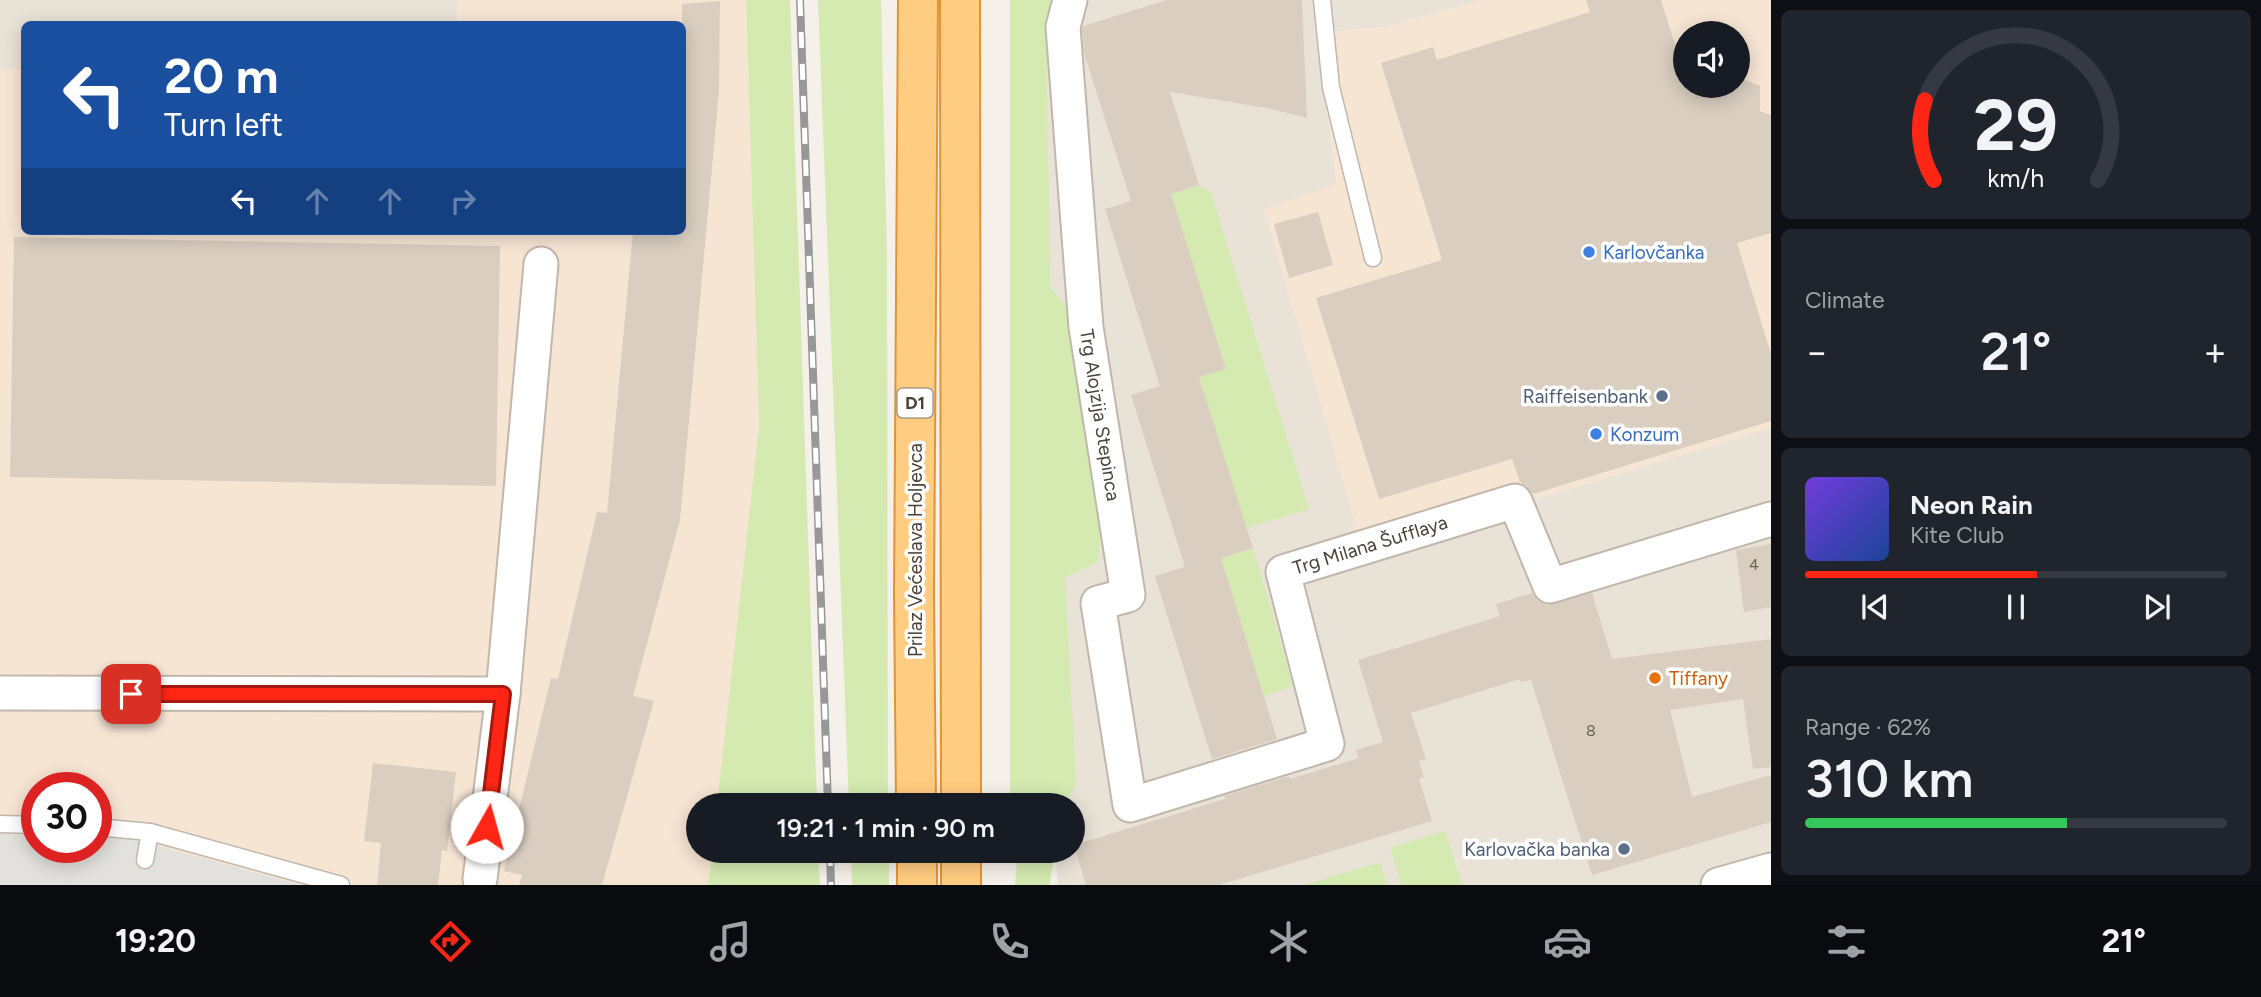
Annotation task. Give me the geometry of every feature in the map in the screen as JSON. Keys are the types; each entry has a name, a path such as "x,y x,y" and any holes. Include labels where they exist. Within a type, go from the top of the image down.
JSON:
{"highway":[{"name":"Prilaz Većeslava Holjevca","path":"916,793 914,593 918,0"},
{"name":"D1","path":"960,0 961,793"},
{"path":"917,863 917,885"},
{"path":"961,863 961,885"}],"street":[{"name":"Trg Alojzija Stepinca","path":"1070,0 1063,27 1086,327 1128,595 1098,603 1130,805"},
{"path":"480,880 503,694 541,264"},
{"name":"Trg Milana Šufflaya","path":"1130,805 1327,744 1283,572 1516,501 1550,586 1771,519"},
{"path":"0,694 503,694"},
{"path":"1718,885 1771,870"}],"lane":[{"path":"1322,0 1331,87 1373,258"},
{"path":"0,824 21,825"},
{"path":"112,829 150,832 341,885"},
{"path":"145,860 150,832"}],"shaded area":[{"path":"0,0 458,0 457,21 21,21 21,69 0,69"},
{"path":"458,0 746,0 759,426 718,793 686,793 686,863 711,863 708,885 0,885 0,69 21,69 21,235 686,235 686,21 457,21"},
{"path":"1049,0 1484,0 1385,27 1317,33 1337,184 1363,551 1771,428 1771,885 1058,885 1056,863 1085,863 1085,793 1051,793 1042,644 1046,25"},
{"name":"Karlovčanka","path":"1484,0 1771,0 1771,428 1363,551 1264,209 1337,184 1317,33 1385,27"},
{"path":"0,833 21,834 21,863 112,863 112,837 125,837 301,885 0,885"}],"green space":[{"path":"746,0 790,0 817,793 718,793 759,426"},
{"path":"818,0 881,0 887,256 888,793 849,793"},
{"path":"1010,0 1059,0 1058,14 1046,18 1050,287 1074,317 1101,538 1097,563 1065,577 1076,784 1071,793 1010,793"},
{"path":"1199,185 1211,193 1309,509 1246,528 1199,377 1226,368 1171,194"},
{"path":"1253,548 1293,686 1264,696 1221,558"},
{"path":"1445,831 1462,885 1402,885 1390,848"},
{"path":"1380,862 1388,885 1304,885"},
{"path":"711,863 819,863 820,885 708,885"},
{"path":"851,863 889,863 889,885 852,885"},
{"path":"1017,863 1054,863 1050,885 1015,885"}],"building":[{"path":"1167,0 1302,0 1307,118 1272,109 1170,92 1199,185 1171,194 1226,369 1199,377 1253,548 1221,558 1277,739 1212,759 1155,576 1185,567 1131,395 1160,386 1105,209 1131,201 1084,53 1082,29 1083,26"},
{"name":"Karlovčanka","path":"1586,0 1661,0 1673,38 1673,98 1750,98 1750,82 1760,86 1760,111 1771,115 1771,233 1737,243 1771,354 1771,421 1533,494 1520,482 1512,459 1379,499 1316,298 1442,260 1381,63 1433,47 1437,60 1590,12"},
{"path":"720,1 719,91 680,520 633,696 654,701 602,885 519,885 522,875 504,871 551,678 558,679 597,512 607,513 633,235 686,235 686,21 682,21 682,4"},
{"path":"1318,212 1333,265 1289,278 1274,224"},
{"path":"14,237 500,246 496,486 10,477"},
{"path":"1771,544 1771,607 1744,612 1736,550"},
{"path":"1532,593 1538,601 1547,605 1592,593 1612,659 1771,639 1771,767 1753,769 1743,699 1670,710 1692,797 1771,775 1771,822 1592,875 1531,680 1521,682 1520,679 1411,713 1426,759 1419,761 1424,777 1419,779 1432,821 1219,885 1086,885 1079,863 1085,863 1085,842 1225,799 1224,796 1289,776 1290,779 1359,758 1356,750 1383,742 1358,660 1500,616 1496,604"},
{"path":"373,763 456,772 447,851 442,850 438,885 377,885 381,843 364,841"}],"railway":[{"path":"800,0 828,793"},
{"path":"830,863 831,885"}],"place":[{"name":"Karlovčanka","path":"1589,252"},
{"name":"Raiffeisenbank","path":"1662,396"},
{"name":"Konzum","path":"1596,434"},
{"name":"Tiffany","path":"1655,678"},
{"name":"Karlovačka banka","path":"1624,849"}],"route":[{"path":"131,694 503,694 487,827"}]}
